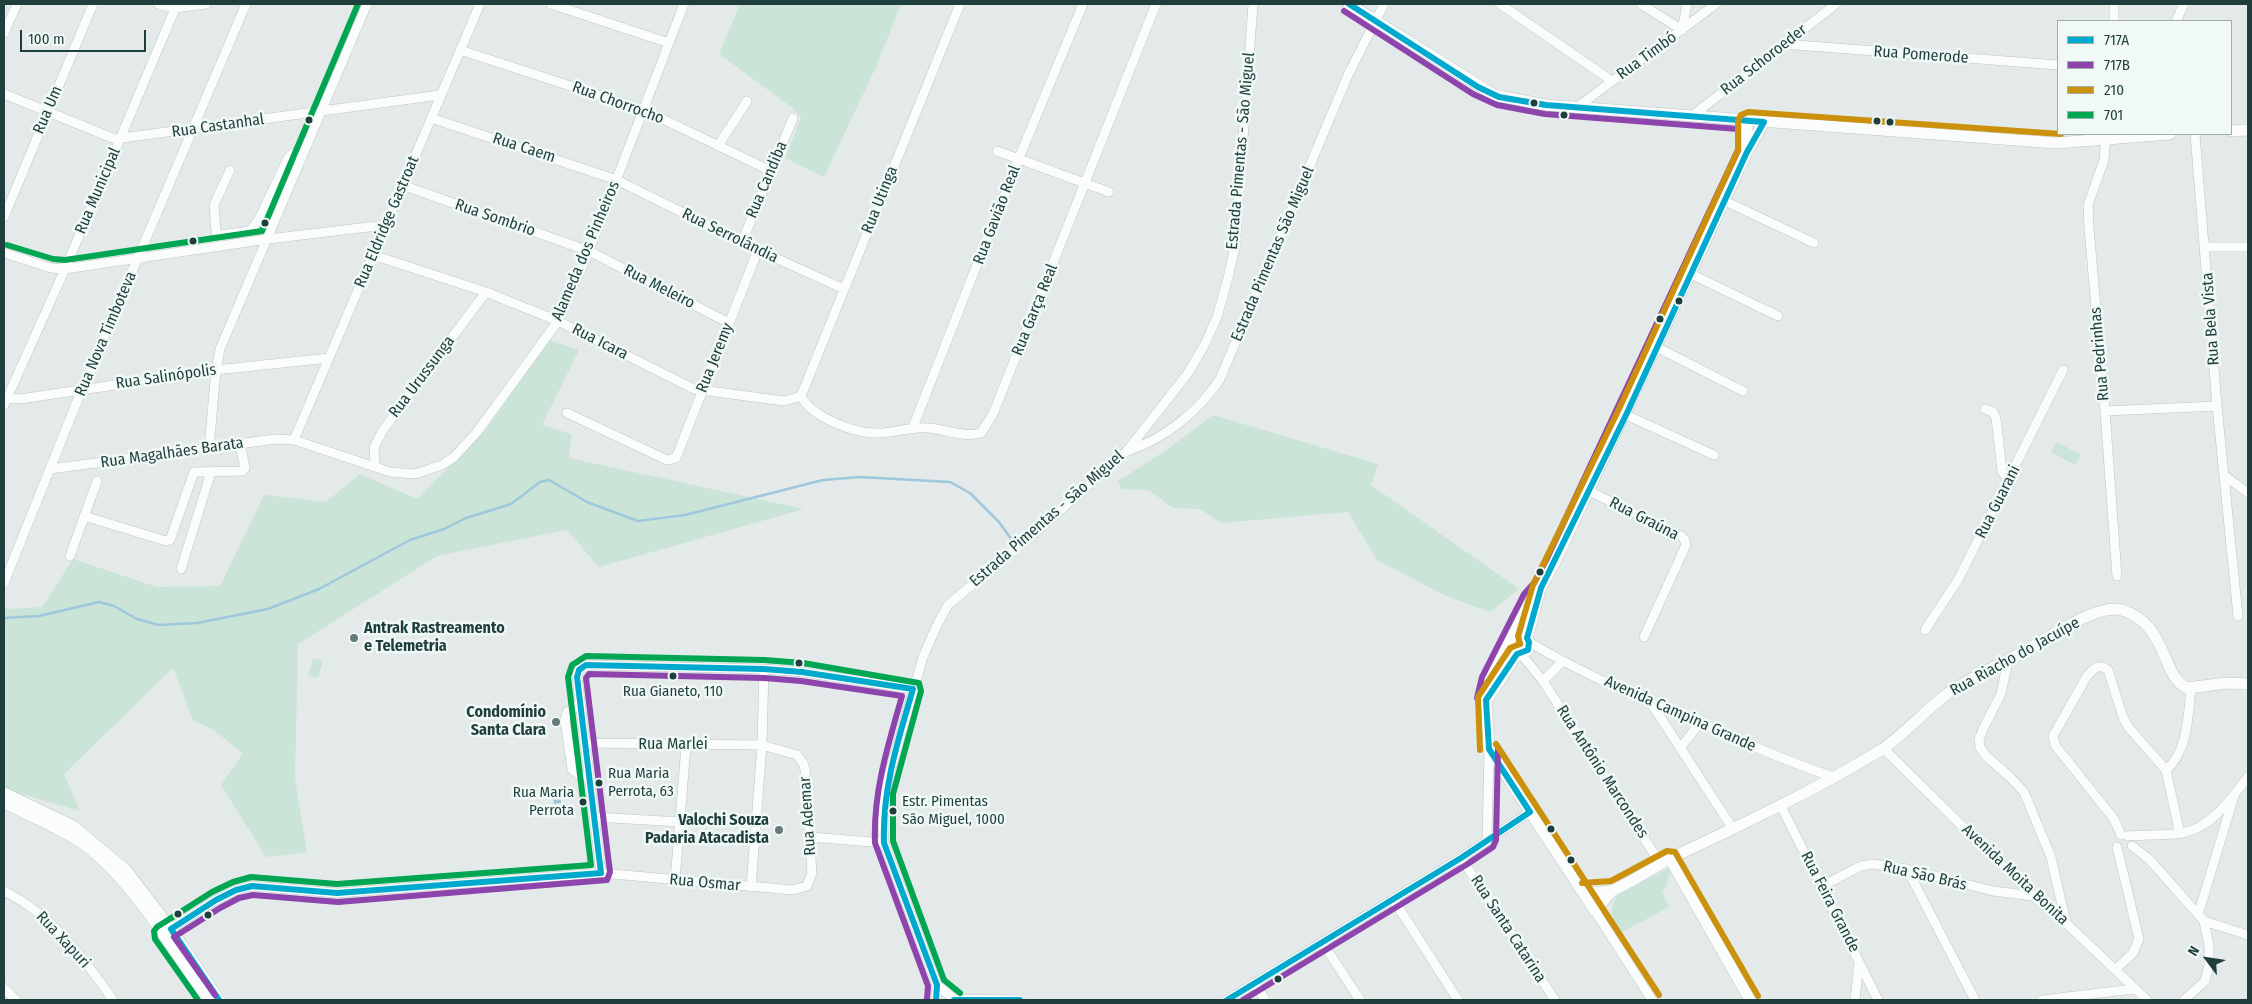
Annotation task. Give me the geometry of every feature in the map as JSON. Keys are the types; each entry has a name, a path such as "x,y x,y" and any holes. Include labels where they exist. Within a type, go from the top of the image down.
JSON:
{"street":[{"path":"4,33 17,4"},
{"name":"Rua Um","path":"4,217 94,4"},
{"path":"158,4 176,6 206,4"},
{"name":"Rua Nova Timboteva","path":"4,583 82,389 246,4"},
{"path":"208,448 216,370 224,337 268,239 367,4"},
{"name":"Rua Eldridge Gastroat","path":"294,440 480,4"},
{"path":"550,4 669,43"},
{"name":"Alameda dos Pinheiros","path":"294,440 390,472 415,474 442,465 454,457 477,432 558,321 589,251 684,4"},
{"name":"Rua Utinga","path":"801,396 960,4"},
{"name":"Rua Gavião Real","path":"913,427 1082,4"},
{"name":"Rua Garça Real","path":"801,396 812,410 857,430 877,433 913,427 973,435 981,433 987,425 1156,4"},
{"name":"Estrada Pimentas - São Miguel","path":"913,689 930,640 948,605 1045,524 1127,451 1183,380 1217,317 1235,247 1240,203 1253,4"},
{"path":"1349,4 1494,95 1576,108 2056,142 2106,136 2138,135"},
{"name":"Estrada Pimentas São Miguel","path":"1127,451 1144,446 1178,424 1208,397 1220,379 1348,75 1374,20 1384,4"},
{"path":"1500,4 1612,81"},
{"path":"1641,4 1682,30 1687,4"},
{"name":"Rua Timbó","path":"1576,108 1716,4"},
{"name":"Rua Schoroeder","path":"1692,116 1836,4"},
{"path":"2114,4 2114,20"},
{"path":"2176,20 2184,4"},
{"name":"Rua Municipal","path":"5,401 65,270 176,6"},
{"name":"Rua Pomerode","path":"1783,44 2057,65"},
{"name":"Rua Chorrocho","path":"460,50 644,110 771,171"},
{"name":"Rua Castanhal","path":"4,94 108,138 121,139 440,95"},
{"path":"718,146 747,101"},
{"name":"Rua Caem","path":"431,118 617,180"},
{"name":"Rua Candiba","path":"742,242 793,118"},
{"path":"1747,121 1747,152"},
{"path":"1487,840 1488,749 1486,700 1490,680 1532,598 1555,562 1626,415 1747,152 1764,122"},
{"path":"2232,131 2248,130"},
{"name":"Rua Bela Vista","path":"2195,135 2217,406 2238,616"},
{"name":"Rua Pedrinhas","path":"2106,136 2104,160 2088,206 2116,576"},
{"path":"997,150 1109,192"},
{"path":"230,170 213,208 216,232 220,235 250,231 259,219 288,158 293,153 302,157"},
{"name":"Rua Serrolândia","path":"617,180 758,250 844,289"},
{"name":"Rua Sombrio","path":"402,185 589,251"},
{"path":"1725,201 1814,243"},
{"path":"4,253 51,268 65,270 138,257 268,239 385,226"},
{"path":"2205,246 2248,247"},
{"name":"Rua Jeremy","path":"566,413 667,460 676,458 758,250"},
{"name":"Rua Meleiro","path":"589,251 729,323"},
{"name":"Rua Icara","path":"373,255 486,292 558,321 675,382 701,391 784,401 801,396"},
{"path":"1691,274 1778,316"},
{"name":"Rua Urussunga","path":"375,467 374,447 383,430 486,292"},
{"path":"1656,347 1743,391"},
{"name":"Rua Salinópolis","path":"5,401 216,370 329,358"},
{"name":"Rua Guarani","path":"1925,630 1958,580 2063,370"},
{"path":"2105,411 2217,406"},
{"path":"1985,409 1994,412 1996,418 2002,471 2009,481"},
{"path":"1626,415 1714,455"},
{"name":"Rua Magalhães Barata","path":"50,469 276,439 294,440"},
{"path":"84,516 166,541 170,540 194,472 199,470 211,472 243,471 245,468 240,444"},
{"path":"181,570 211,472"},
{"path":"2225,476 2248,493"},
{"path":"70,556 97,481"},
{"name":"Rua Graúna","path":"1589,491 1681,536 1685,540 1686,545 1644,637"},
{"path":"2228,503 2233,492 2248,493"},
{"path":"1486,700 1519,654 1528,650 1528,640 1540,588"},
{"name":"Rua Riacho do Jacuípe","path":"1595,911 1613,890 1665,861 1733,829 1834,776 1883,748 1948,694 1966,682 2095,613 2120,609 2135,616 2153,631 2174,677 2182,686 2191,688"},
{"path":"1511,639 1521,634 1528,640"},
{"path":"1511,639 1510,650 1519,654"},
{"name":"Avenida Campina Grande","path":"1528,640 1562,662 1651,703 1794,763 1834,776"},
{"name":"Rua Antônio Marcondes","path":"1519,654 1543,681 1665,861"},
{"path":"2008,661 2001,694 1983,729 1979,740 1980,747 1985,755 2024,792 2051,857 2066,923"},
{"path":"1543,681 1562,662"},
{"path":"601,873 577,677 579,670 586,665 764,669 913,689 884,793 882,812 884,843 937,986 936,1000"},
{"path":"2180,834 2166,770 2129,728 2123,717 2108,670 2102,666 2095,667 2087,676 2053,736 2055,745 2114,819 2125,836 2132,841 2132,846 2149,859 2201,918 2209,946 2209,965 2205,981 2184,1000"},
{"path":"751,888 762,746 764,669"},
{"path":"2166,770 2177,758 2182,746 2191,688 2214,684 2248,684"},
{"path":"1651,703 1733,829"},
{"path":"580,704 567,712 566,730 572,769 579,775 589,777"},
{"path":"1680,748 1700,723"},
{"name":"Rua Marlei","path":"585,743 762,746"},
{"path":"675,881 686,746"},
{"name":"Rua Ademar","path":"762,746 791,752 797,755 803,763 812,873 807,886"},
{"name":"Avenida Moita Bonita","path":"1883,748 2033,896 2066,923 2147,1000"},
{"path":"1488,749 1652,1000"},
{"path":"2116,969 2133,953 2139,939 2117,847 2117,839 2125,836 2180,834 2197,828 2214,817 2248,777"},
{"path":"4,793 54,817 85,835 130,875 208,1000"},
{"path":"2201,918 2235,794"},
{"path":"4,804 70,836 89,849 118,876 166,931 219,1000"},
{"name":"Rua Feira Grande","path":"1780,804 1878,1000"},
{"path":"1227,1000 1461,858 1530,812"},
{"path":"594,817 681,822"},
{"path":"810,837 884,843"},
{"path":"2117,847 2126,851 2132,846"},
{"name":"Rua Santa Catarina","path":"1461,858 1554,1000"},
{"path":"1665,861 1750,1000"},
{"name":"Rua São Brás","path":"1822,886 1861,866 1872,864 1906,869 1993,891 2033,896"},
{"path":"1906,869 1975,1000"},
{"name":"Rua Osmar","path":"166,931 216,900 236,890 252,886 337,893 601,873 751,888 793,890 807,886"},
{"name":"Rua Riacho do Jacuípe","path":"1583,892 1613,890"},
{"name":"Rua Xapuri","path":"4,891 35,910 55,927 74,947 112,1000"},
{"path":"1393,899 1458,1000"},
{"path":"2201,918 2248,935"},
{"path":"1322,942 1360,1000"},
{"path":"1855,1000 1860,962"},
{"path":"1254,983 1265,1000"},
{"path":"937,986 954,1000 1020,1000"},
{"path":"4,988 16,1000"},
{"path":"2042,1000 2134,989"}],"green space":[{"path":"740,4 901,4 876,67 824,177 785,158 801,118 794,109 719,54"},
{"path":"549,340 579,350 542,425 571,434 569,458 804,509 599,567 567,530 437,556 298,644 295,778 307,852 266,857 221,785 243,753 212,729 193,720 173,668 64,774 80,811 4,789 4,609 42,607 73,559 157,587 220,586 264,495 326,502 360,474 417,499 485,431"},
{"path":"1213,415 1378,464 1371,485 1519,589 1490,612 1446,596 1377,560 1348,512 1221,523 1200,509 1173,508 1149,490 1121,489 1118,481 1165,451"},
{"path":"2057,442 2081,455 2075,465 2051,452"},
{"path":"313,658 323,661 318,678 308,675"},
{"path":"572,710 582,773 576,770 567,718"},
{"path":"1669,868 1671,871 1667,880 1668,884 1662,891 1669,907 1620,933 1612,918 1612,908 1619,892"}],"water":[{"path":"559,788 561,803 554,804 552,789"}],"waterway":[{"path":"4,618 39,616 99,602 114,606 137,619 159,625 197,623 268,609 319,589 410,540 444,529 466,518 511,504 540,482 549,480 587,502 638,521 685,515 823,480 860,477 950,482 970,493 999,522 1012,540"}],"transit line":[{"name":"701","path":"7,245 53,259 65,260 262,231 358,4"},
{"name":"717A","path":"1227,1000 1461,858 1530,812 1489,749 1486,700 1517,654 1528,650 1529,642 1527,638 1541,588 1626,415 1747,152 1764,122 1546,105 1499,97 1478,87 1349,4"},
{"name":"717B","path":"1344,11 1473,94 1497,105 1545,114 1738,129 1738,150 1547,558 1534,583 1524,594 1482,677 1477,698"},
{"name":"210","path":"1480,750 1478,697 1510,648 1520,644 1518,636 1533,585 1618,411 1738,150 1738,120 1741,115 1748,112 2057,134"},
{"name":"701","path":"198,1000 155,939 154,931 157,927 212,892 233,882 251,877 337,884 591,865 568,677 572,665 586,656 764,660 803,663 919,683 921,691 893,794 893,841 944,980 960,993"},
{"name":"717A","path":"219,1000 171,929 216,900 236,890 252,886 337,893 601,873 577,677 579,670 586,665 764,669 802,672 913,689 888,784 884,843 937,985 936,1000"},
{"name":"717B","path":"215,995 174,937 239,898 253,895 338,902 607,880 610,872 586,678 589,674 764,678 801,681 902,696 882,769 876,805 875,843 928,986 927,999"},
{"name":"210","path":"1496,744 1659,995"},
{"name":"717B","path":"1243,1000 1493,847 1496,840 1498,749"},
{"name":"210","path":"1582,883 1611,881 1667,851 1675,852 1758,996"},
{"name":"717A","path":"954,1000 1020,1000"}],"place":[{"name":"Antrak Rastreamento e Telemetria","path":"354,638"},
{"name":"Rua Gianeto, 110","path":"673,676"},
{"name":"Condomínio Santa Clara","path":"556,722"},
{"name":"Rua Maria Perrota, 63","path":"599,783"},
{"name":"Rua Maria Perrota","path":"583,802"},
{"name":"Estr. Pimentas São Miguel, 1000","path":"893,811"},
{"name":"Valochi Souza Padaria Atacadista","path":"779,830"}]}
